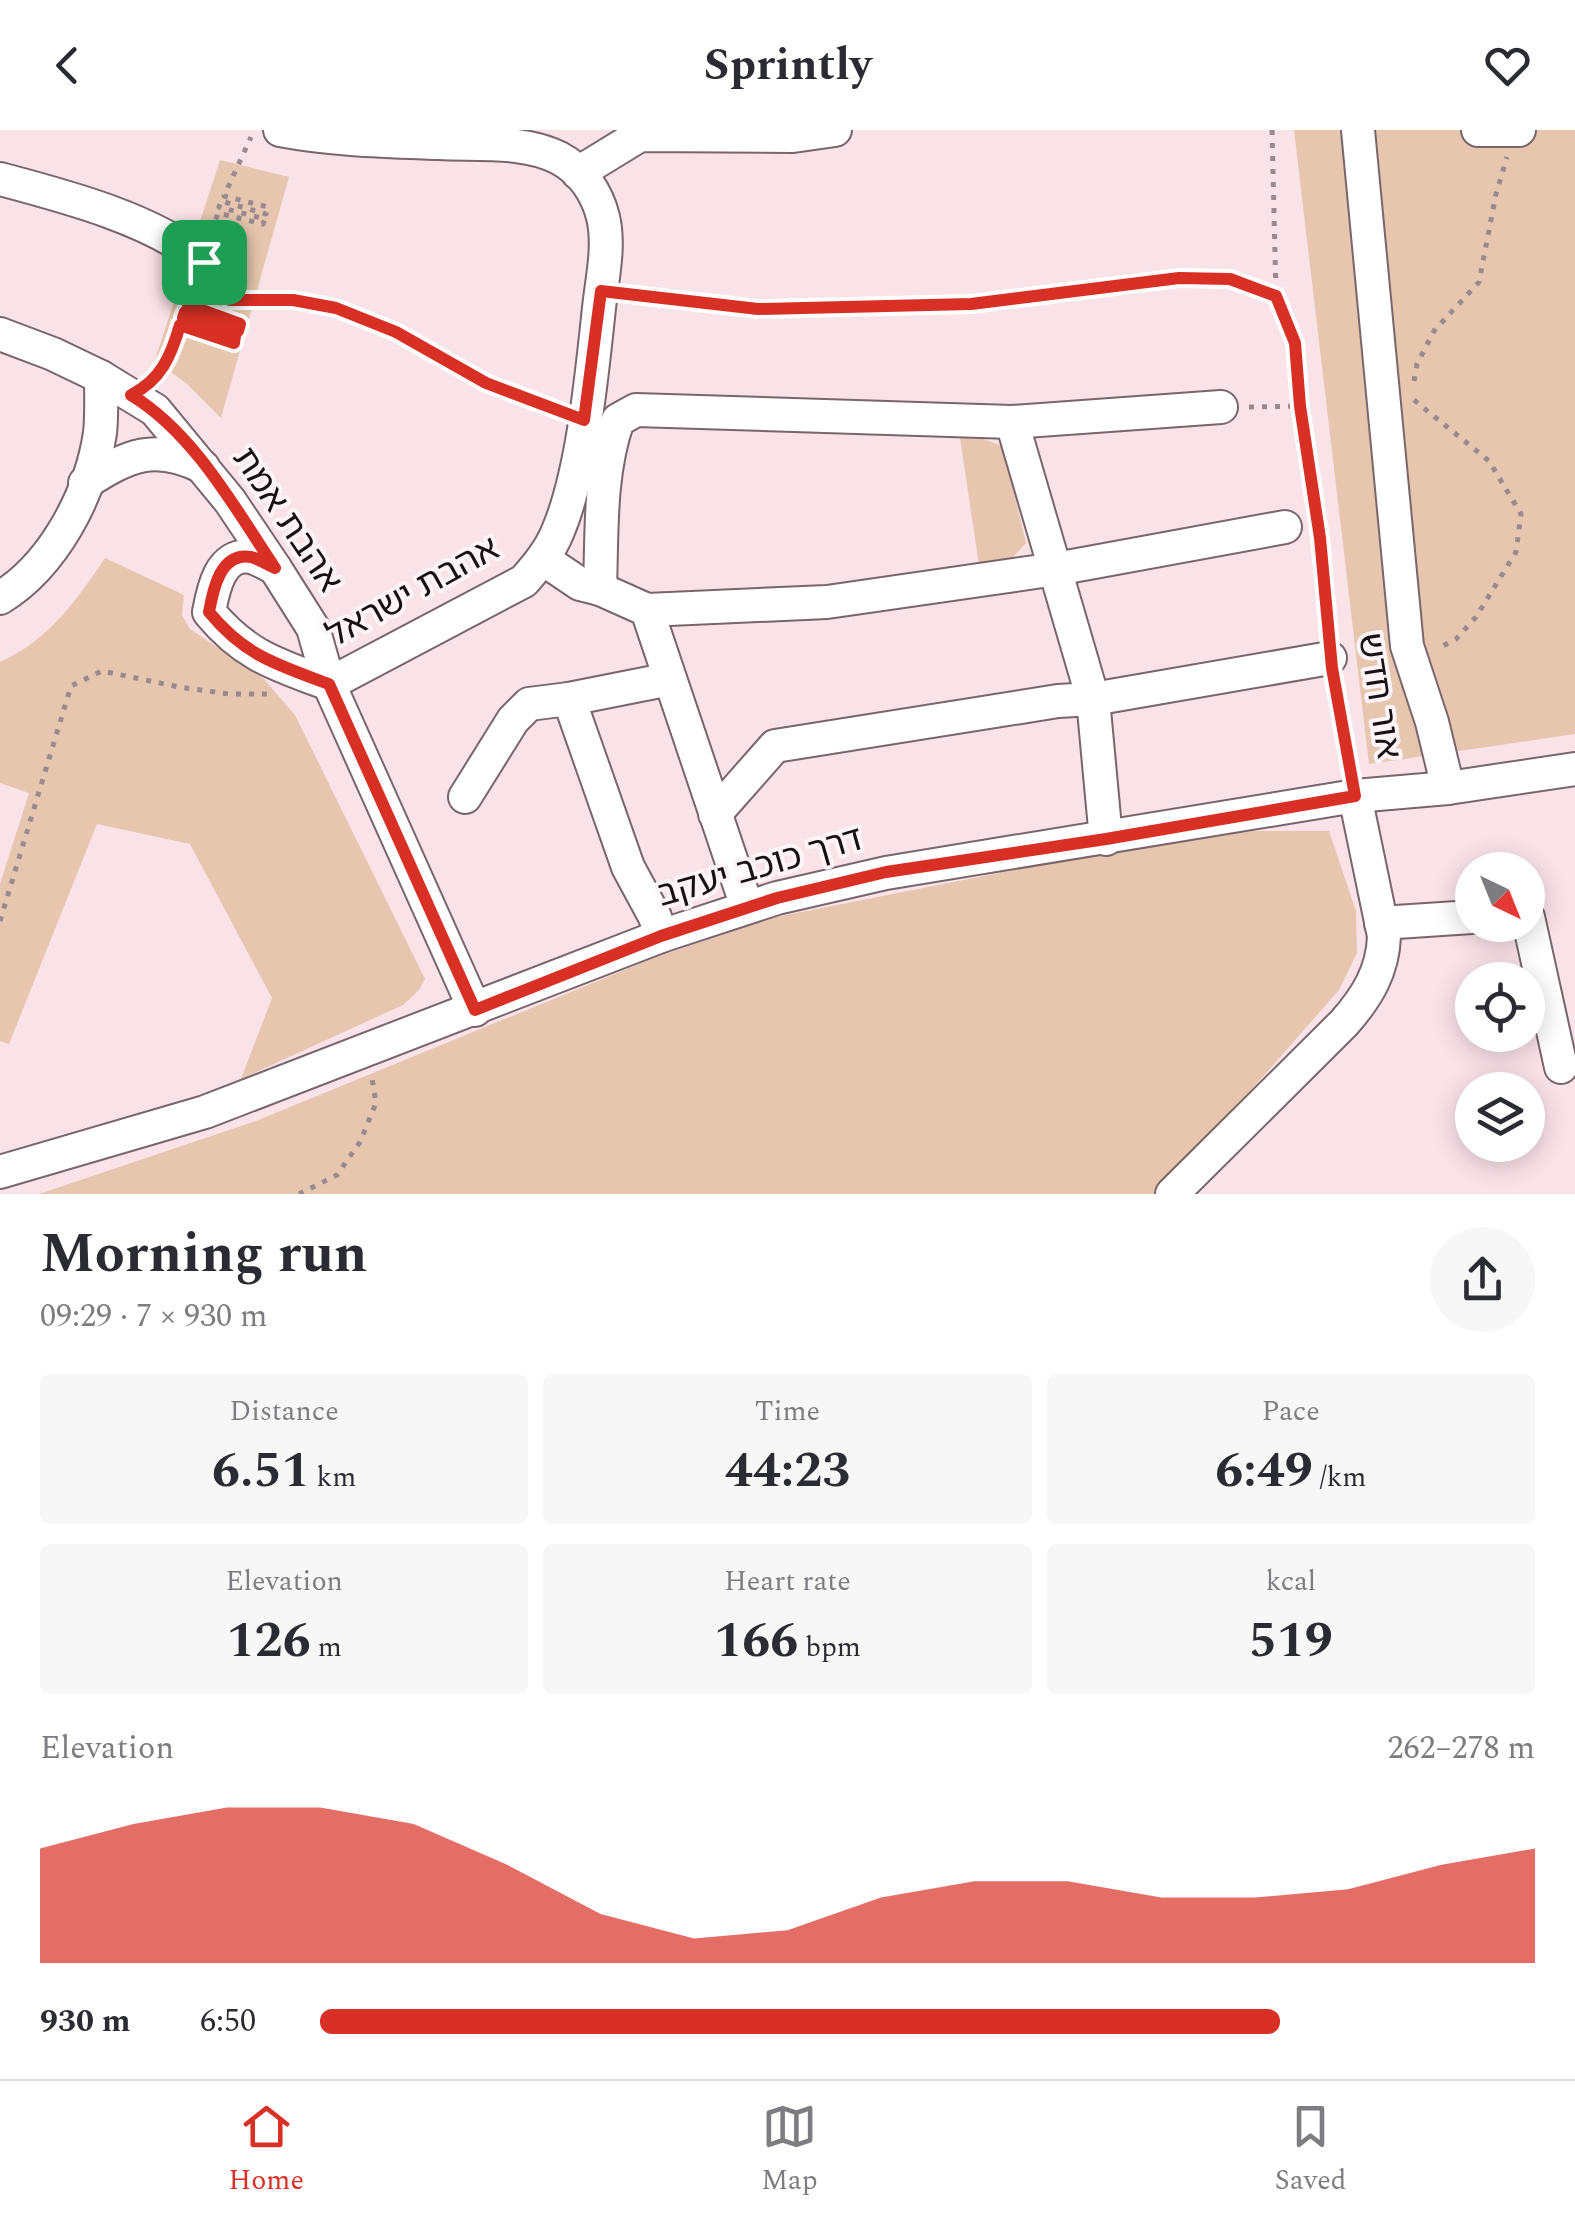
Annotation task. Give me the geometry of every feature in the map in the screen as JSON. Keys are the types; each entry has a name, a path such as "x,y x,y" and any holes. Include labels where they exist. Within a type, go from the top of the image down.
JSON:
{"street":[{"path":"280,130 338,140 427,136 512,146 560,159 578,173 640,135 793,136 834,130"},
{"path":"1358,130 1407,646 1448,788"},
{"path":"1478,130 1517,130"},
{"name":"אהבת ישראל","path":"329,684 524,581 558,533 569,501 584,420 601,291 604,222 589,184 578,173"},
{"path":"0,179 134,222 204,262"},
{"name":"אהבת אמת","path":"0,334 101,377 155,410 203,467 275,568 312,628 329,684 475,1010"},
{"path":"0,598 28,579 44,562 92,470 100,431 101,377"},
{"path":"600,589 609,445 618,420 636,410 1012,422 1221,407"},
{"path":"1012,422 1093,699 1106,839"},
{"path":"86,483 130,458 153,453 177,454 203,467"},
{"path":"543,559 580,584 647,610 827,602 1056,569 1285,527"},
{"path":"275,568 250,556 232,560 214,581 209,612 230,638 268,662 329,684"},
{"path":"647,610 747,908"},
{"path":"715,814 776,746 1058,701 1093,699 1330,658"},
{"path":"465,797 512,720 529,704 670,679"},
{"path":"569,698 628,867 661,936"},
{"name":"דרך כוכב יעקב","path":"0,1172 206,1112 661,936 747,908 886,872 1355,796 1448,788 1575,769"},
{"name":"אור חדש","path":"1172,1194 1364,1000 1383,958 1381,923 1355,796"},
{"path":"1381,923 1455,917"},
{"path":"1534,942 1560,1067"}],"path":[{"path":"131,395 165,368 180,325 234,343 235,336 183,318 185,312 238,331 240,324 188,305 218,212 263,224 265,219 219,207 222,202 266,214 268,207 224,196 254,130"},
{"name":"אור חדש","path":"1272,130 1276,296 1295,343 1300,406 1320,538 1330,658 1355,796"},
{"path":"1412,661 1456,639 1476,616 1516,552 1521,514 1489,461 1411,397 1418,364 1434,331 1479,282 1496,194 1517,130"},
{"path":"204,262 230,300 293,300 336,308 396,332 486,383 584,420"},
{"path":"601,291 758,309 971,304 1179,278 1230,279 1276,296"},
{"path":"1221,407 1300,406"},
{"path":"0,921 71,686 102,670 179,687 229,694 271,694"},
{"path":"299,1194 337,1175 360,1142 376,1104 368,1051"}],"shaded area":[{"path":"1294,130 1575,130 1575,734 1369,764"},
{"path":"220,160 289,177 221,418 187,384 155,360"},
{"path":"960,438 1000,445 1005,455 1026,543 1011,559 979,565"},
{"path":"105,558 184,595 182,615 190,629 263,678 295,715 425,979 403,1005 241,1079 272,998 190,844 97,824 9,1044 0,1041 0,884 29,793 0,783 0,662 47,631"},
{"path":"1252,831 1329,831 1356,911 1357,953 1339,990 1160,1194 39,1194 256,1121 656,957 776,917 1070,859"}],"route":[{"path":"204,262 230,300 293,300 336,308 396,332 486,383 584,420 601,291 758,309 900,308 971,304 1179,278 1230,279 1276,296 1295,343 1332,668 1355,796 886,872 777,898 661,936 475,1010 329,684 268,662 230,638 209,612 214,581 232,560 250,556 275,568 184,442 155,410 131,395 165,368 180,325 234,343 235,336 183,318 185,312 238,331 240,324 188,305 204,262"}]}
